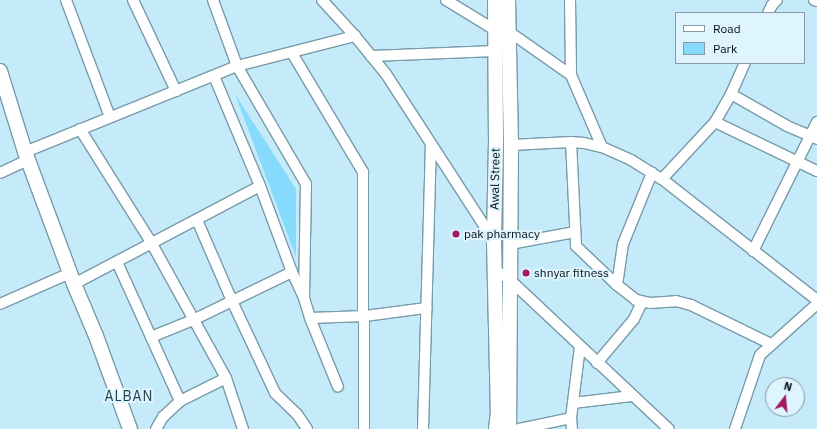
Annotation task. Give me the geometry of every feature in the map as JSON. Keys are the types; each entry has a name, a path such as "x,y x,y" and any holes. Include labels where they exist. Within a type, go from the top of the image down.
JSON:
{"main road":[{"name":"Awal Street","path":"495,0 502,30 511,146 509,429"},
{"name":"Awal Street","path":"496,429 494,241 496,51 508,0"},
{"path":"0,72 27,156 72,279 96,336 130,429"}],"street":[{"path":"66,0 110,117"},
{"path":"133,0 176,91"},
{"path":"212,0 237,66 306,184 304,298"},
{"path":"322,0 355,36 386,74 431,146 494,241"},
{"path":"446,0 502,30 571,75"},
{"path":"570,0 571,75 602,147"},
{"path":"768,12 777,0"},
{"path":"0,173 27,156 80,129 237,66 355,36"},
{"path":"372,56 496,51"},
{"path":"292,53 363,172 365,316 364,429"},
{"path":"662,179 715,122 731,94 745,64"},
{"path":"214,76 260,186 292,272 304,298 310,318 338,387"},
{"path":"731,94 787,126 814,137"},
{"path":"715,122 817,171"},
{"path":"753,251 798,161 814,137 817,122"},
{"path":"80,129 152,244 226,378 244,429"},
{"path":"571,142 576,246 630,297 642,302 676,301 692,305 771,344"},
{"path":"511,146 571,142 602,147 631,160 662,179 817,300"},
{"path":"424,429 431,146"},
{"path":"617,285 624,244 652,173"},
{"path":"0,304 117,262 260,186"},
{"path":"197,220 232,301 275,393 297,414 307,429"},
{"path":"510,244 575,232"},
{"path":"117,262 180,401"},
{"path":"495,270 509,279 632,396 657,425 669,429"},
{"path":"151,337 193,320 292,272"},
{"path":"597,363 634,319 642,302"},
{"path":"735,429 760,355 817,304"},
{"path":"310,318 365,316 426,308"},
{"path":"572,429 571,418 580,347"},
{"path":"156,429 163,417 180,401 226,378"},
{"path":"573,403 632,396"},
{"path":"518,429 571,418"}],"green space":[{"path":"235,94 296,189 296,257"}],"place":[{"name":"pak pharmacy","path":"456,234"},
{"name":"shnyar fitness","path":"526,273"}],"district":[{"name":"ALBAN","path":"129,396"}]}
